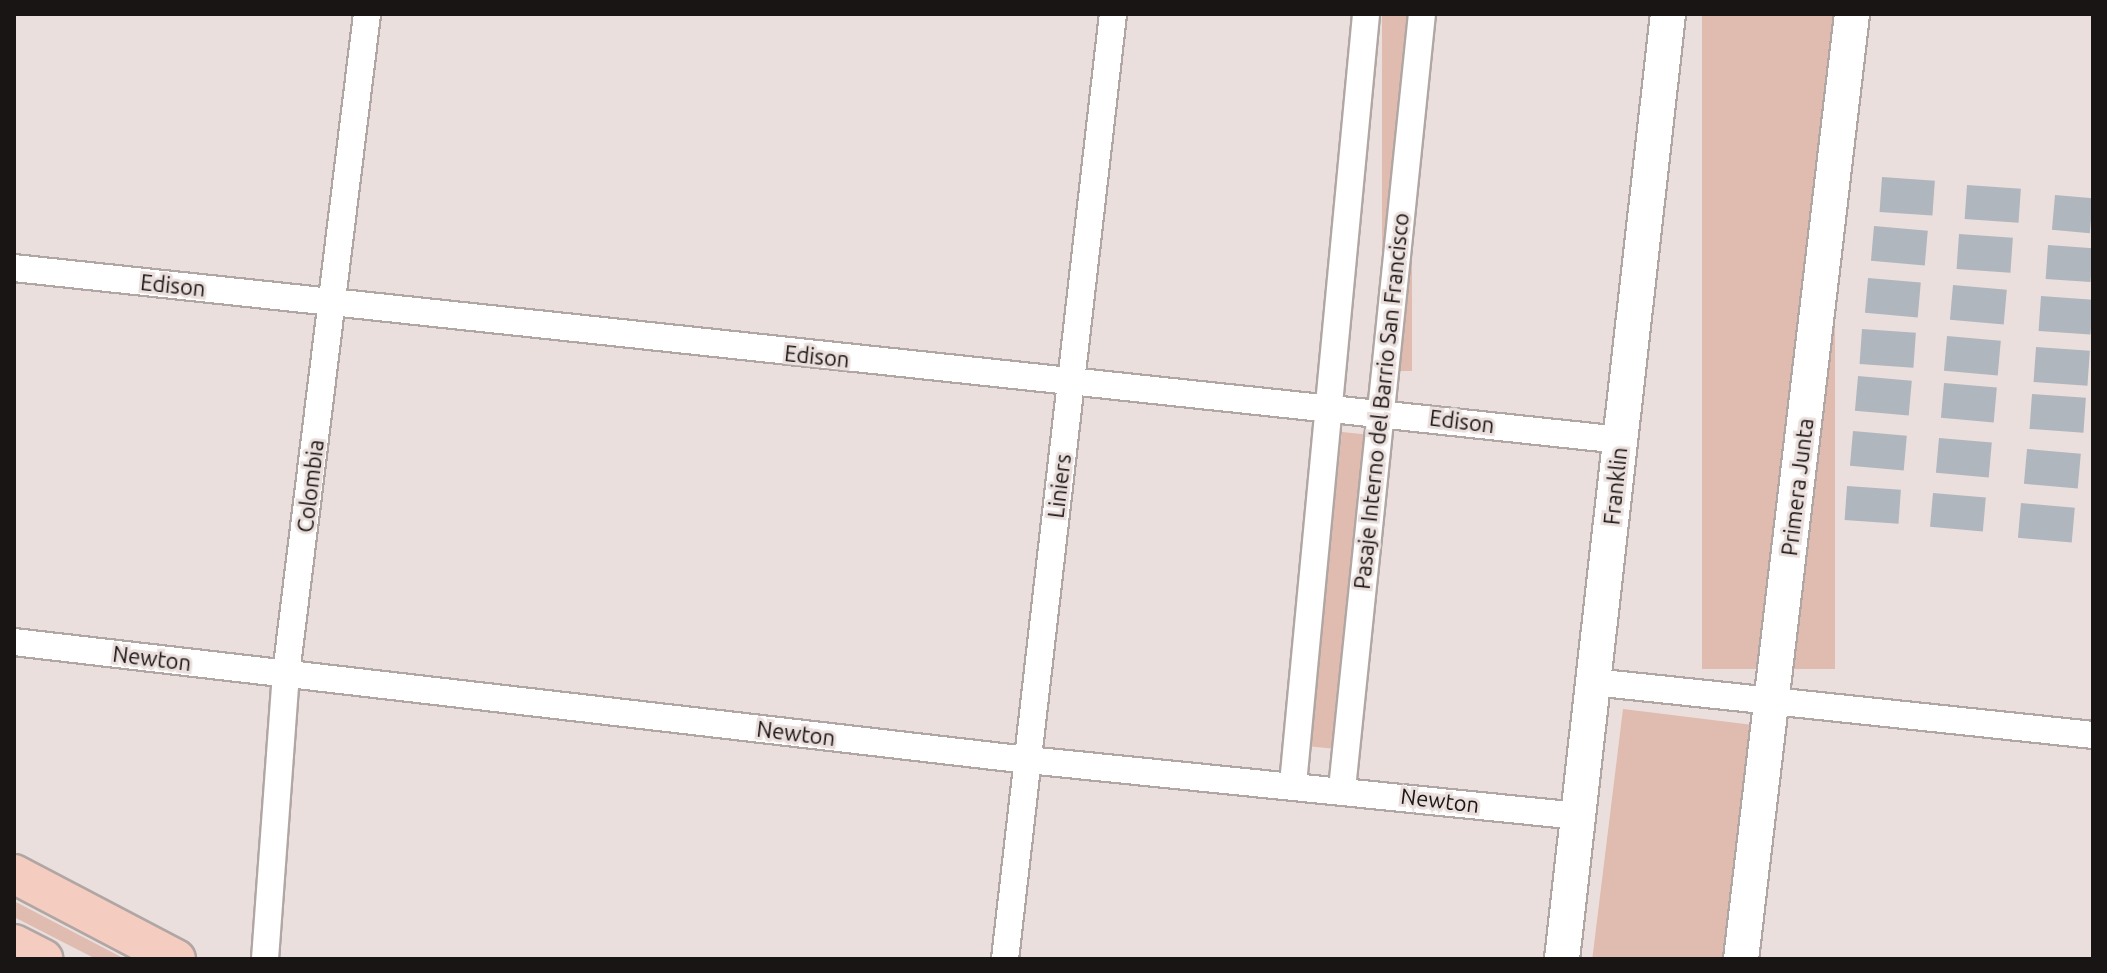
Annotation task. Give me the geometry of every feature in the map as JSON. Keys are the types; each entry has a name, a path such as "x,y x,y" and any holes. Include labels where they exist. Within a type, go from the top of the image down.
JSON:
{"main road":[{"path":"14,874 176,959"},
{"path":"14,944 43,959"}],"street":[{"name":"Colombia","path":"265,959 286,674 334,303 367,14"},
{"name":"Liniers","path":"1005,959 1113,14"},
{"path":"1293,784 1366,14"},
{"name":"Pasaje Interno del Barrio San Francisco","path":"1342,789 1422,14"},
{"name":"Franklin","path":"1562,959 1668,14"},
{"name":"Primera Junta","path":"1741,959 1852,14"},
{"name":"Edison","path":"14,268 1620,440"},
{"name":"Newton","path":"14,642 1028,760 1293,784 1578,816"},
{"path":"1593,682 2093,735"}],"shaded area":[{"path":"1382,14 1412,14 1412,371 1382,371"},
{"path":"1702,14 1835,14 1835,669 1702,669"},
{"path":"1342,432 1369,435 1336,749 1309,746"},
{"path":"1623,709 1751,725 1722,959 1592,959"},
{"path":"14,901 125,959 96,959 14,917"}],"building":[{"path":"1882,177 1935,181 1932,216 1880,212"},
{"path":"1967,185 2021,189 2018,223 1965,219"},
{"path":"2055,195 2093,198 2090,233 2052,230"},
{"path":"1874,226 1928,231 1925,266 1871,261"},
{"path":"1959,234 2013,238 2010,273 1957,269"},
{"path":"2048,245 2093,248 2091,282 2046,279"},
{"path":"1868,278 1921,283 1918,317 1865,313"},
{"path":"1953,285 2007,290 2004,325 1950,320"},
{"path":"2041,296 2093,300 2090,335 2039,331"},
{"path":"1862,329 1916,333 1913,368 1860,364"},
{"path":"1947,336 2001,341 1998,376 1944,371"},
{"path":"2036,347 2090,351 2087,386 2034,382"},
{"path":"1858,376 1912,381 1909,416 1855,411"},
{"path":"1944,383 1997,388 1994,422 1941,418"},
{"path":"2032,394 2086,398 2083,433 2030,429"},
{"path":"1853,431 1907,436 1904,471 1850,466"},
{"path":"1939,438 1992,443 1989,477 1936,473"},
{"path":"2027,449 2081,454 2078,489 2024,484"},
{"path":"1847,486 1901,490 1898,524 1845,520"},
{"path":"1933,493 1986,498 1983,531 1930,527"},
{"path":"2021,503 2075,508 2072,543 2018,538"}]}
